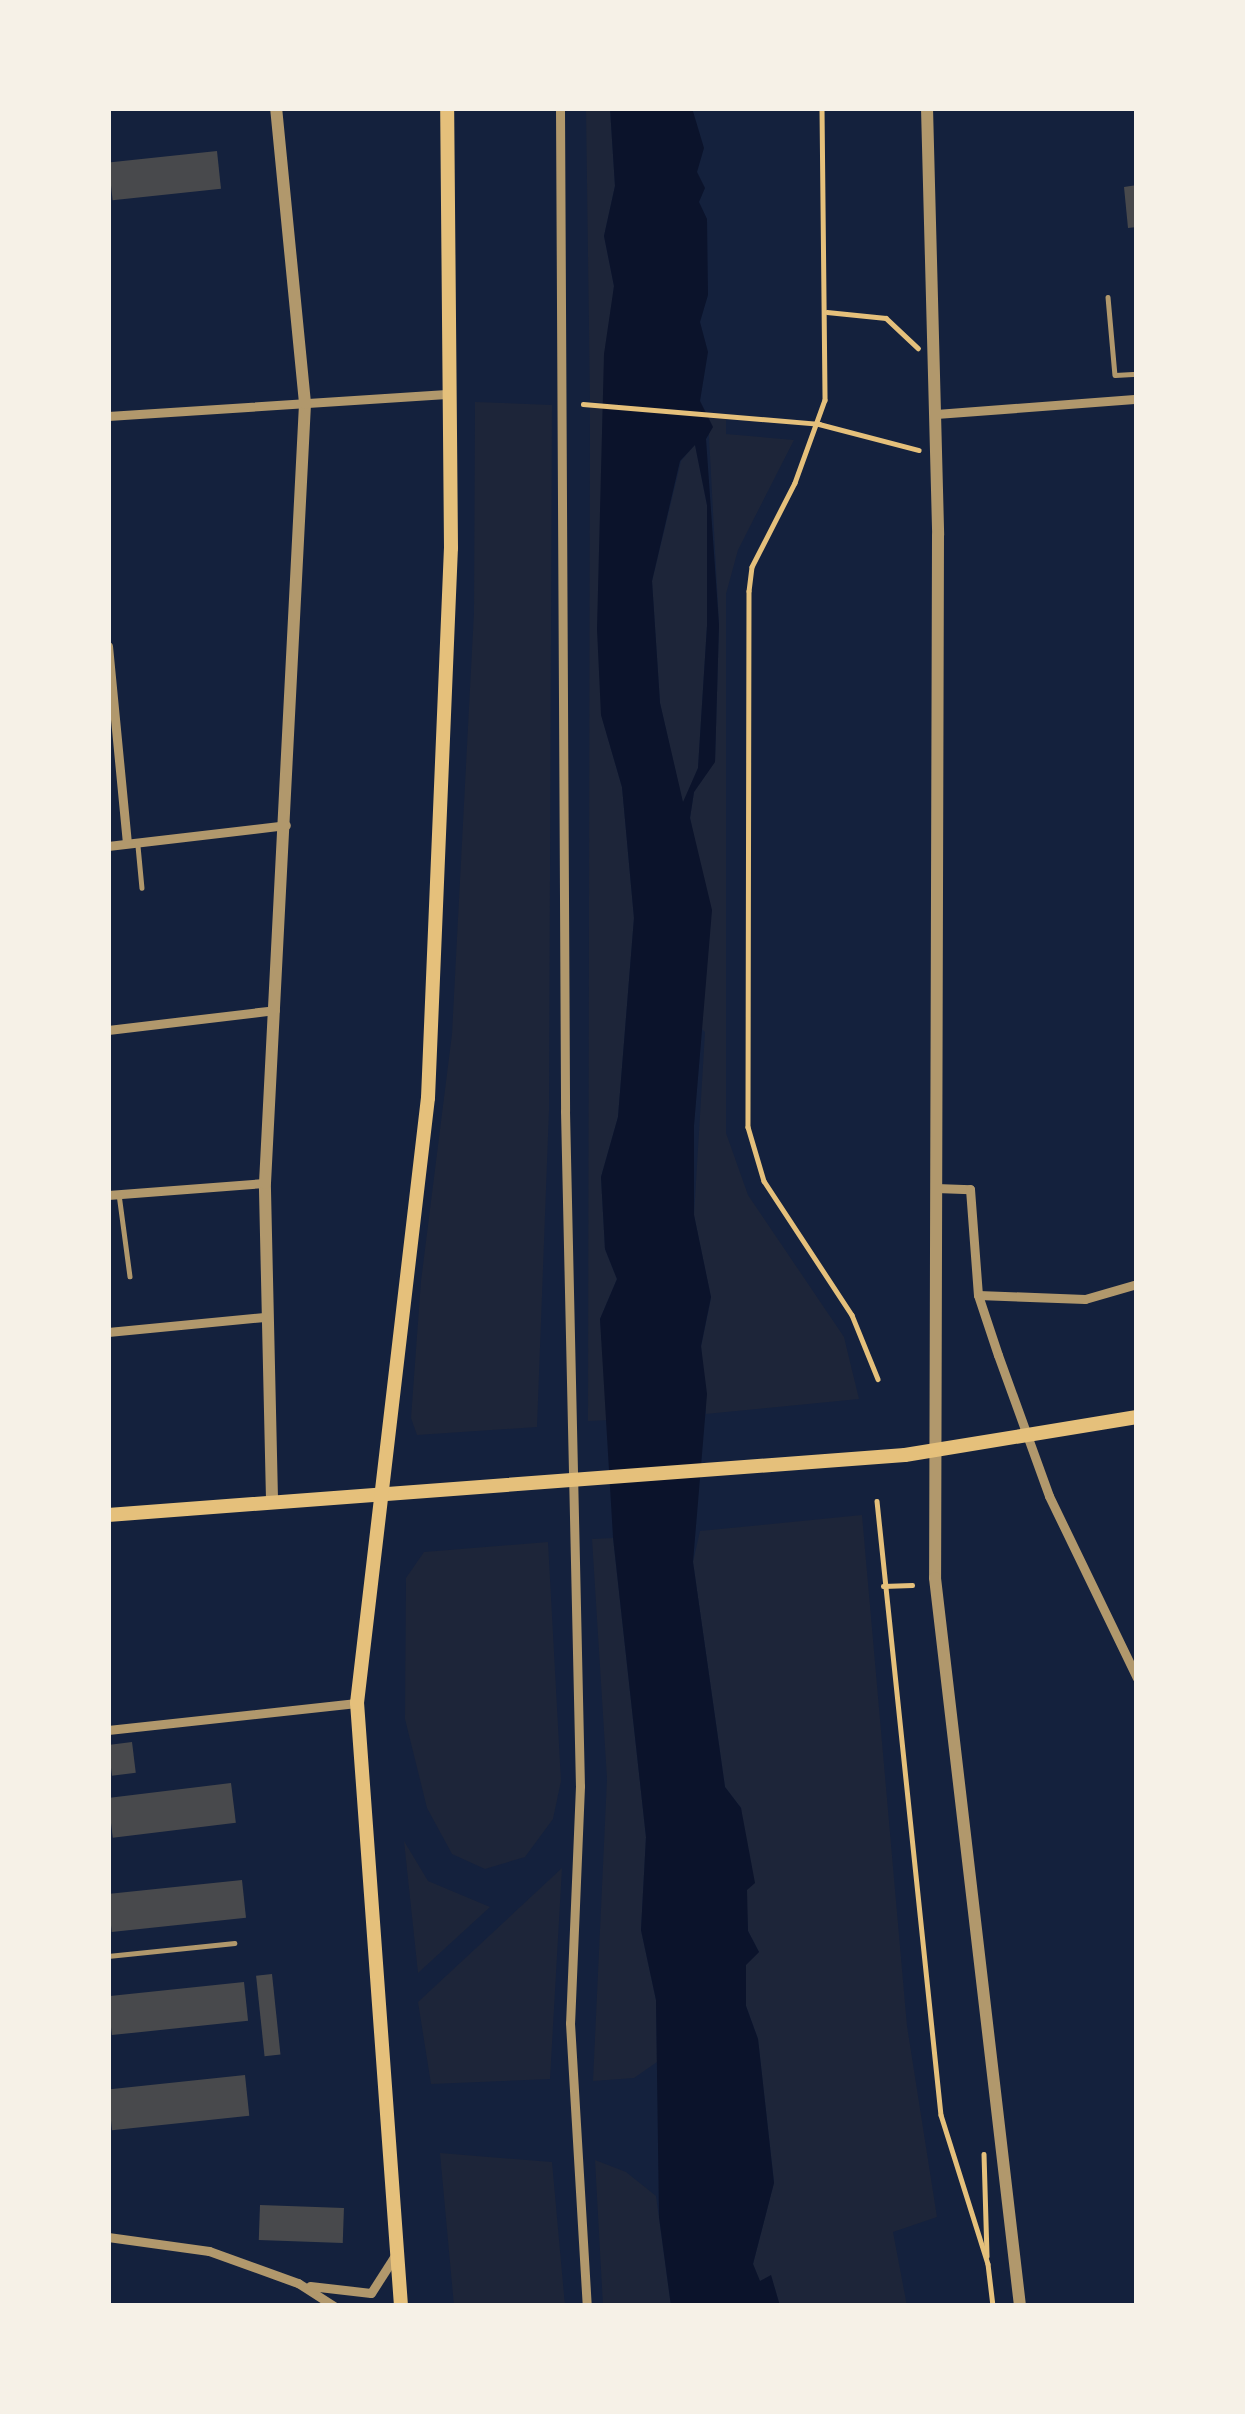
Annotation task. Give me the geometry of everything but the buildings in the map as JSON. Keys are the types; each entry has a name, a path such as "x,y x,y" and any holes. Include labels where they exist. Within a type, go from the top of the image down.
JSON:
{"main road":[{"path":"401,2306 358,1703 387,1494 428,1098 452,394 447,108"},
{"path":"108,1515 272,1499 905,1455 1028,1440 1137,1417"}],"street":[{"path":"272,1499 264,1317 265,1183 305,403 276,108"},
{"path":"560,108 566,1111 580,1786 570,2023 587,2306"},
{"path":"927,108 937,450 940,1621 1020,2306"},
{"path":"108,416 452,394"},
{"path":"936,414 1137,400"},
{"path":"108,646 132,842"},
{"path":"108,846 286,825"},
{"path":"108,1030 276,1010"},
{"path":"114,1195 265,1183"},
{"path":"937,1188 970,1189 978,1295 1028,1440 1137,1678"},
{"path":"978,1295 1085,1299 1137,1284"},
{"path":"108,1333 264,1317"},
{"path":"108,1730 358,1703"},
{"path":"108,2237 209,2251 298,2283 370,2293 396,2254"},
{"path":"298,2283 334,2306"}],"lane":[{"path":"1108,297 1115,375 1137,374"},
{"path":"132,842 142,888"},
{"path":"114,1195 130,1276"},
{"path":"108,1956 235,1942"}],"path":[{"path":"822,108 827,312 819,424 752,567 748,1127 764,1181 852,1315 878,1379"},
{"path":"827,312 886,318 935,364"},
{"path":"584,404 819,424 937,450"},
{"path":"877,1502 941,2115 988,2264 992,2306"},
{"path":"883,1586 912,1585"}],"shaded area":[{"path":"586,108 610,108 615,186 604,236 614,286 603,403 590,401"},
{"path":"610,108 692,108 704,148 697,172 705,188 699,202 707,219 708,295 700,322 708,352 700,401 713,427 706,439 719,625 715,762 694,792 690,818 712,910 694,1126 694,1215 711,1297 701,1346 707,1394 693,1562 725,1787 741,1808 755,1883 747,1890 748,1931 759,1952 746,1965 746,2006 758,2039 774,2183 753,2264 760,2281 771,2275 780,2306 671,2306 659,2217 656,2000 641,1930 646,1837 613,1537 600,1319 617,1279 605,1249 601,1177 618,1117 634,918 622,787 601,715 597,629 604,354 614,286 604,236 615,186","holes":["695,445 707,505 707,626 698,768 683,802 660,703 652,581 680,461"]},
{"path":"475,402 552,405 549,1110 537,1427 417,1435 411,1418 421,1281 452,1034 474,612"},
{"path":"590,407 603,408 601,714 622,787 634,918 618,1117 601,1177 605,1249 617,1279 600,1319 609,1420 588,1421"},
{"path":"708,418 726,419 726,434 794,440 738,550 726,594 726,1133 748,1195 844,1337 859,1399 706,1414 701,1347 711,1298 694,1215 705,1032 698,1025 698,857 690,818 694,792 715,761 719,625"},
{"path":"695,444 707,505 707,626 698,768 683,805 660,703 652,581 681,461"},
{"path":"862,1515 907,2026 937,2217 893,2232 907,2306 780,2306 771,2276 760,2282 753,2264 774,2182 758,2039 746,2006 746,1964 759,1952 748,1931 741,1808 725,1787 693,1562 700,1531"},
{"path":"613,1538 646,1837 641,1930 656,2000 657,2062 634,2078 593,2081 607,1779 592,1539"},
{"path":"548,1542 561,1781 553,1819 525,1857 485,1869 452,1854 427,1808 405,1719 406,1578 424,1552"},
{"path":"404,1841 428,1881 490,1907 418,1973"},
{"path":"562,1868 550,2079 431,2084 418,2002"},
{"path":"440,2153 552,2162 565,2306 454,2306"},
{"path":"595,2160 626,2172 656,2196 671,2306 603,2306"}]}
